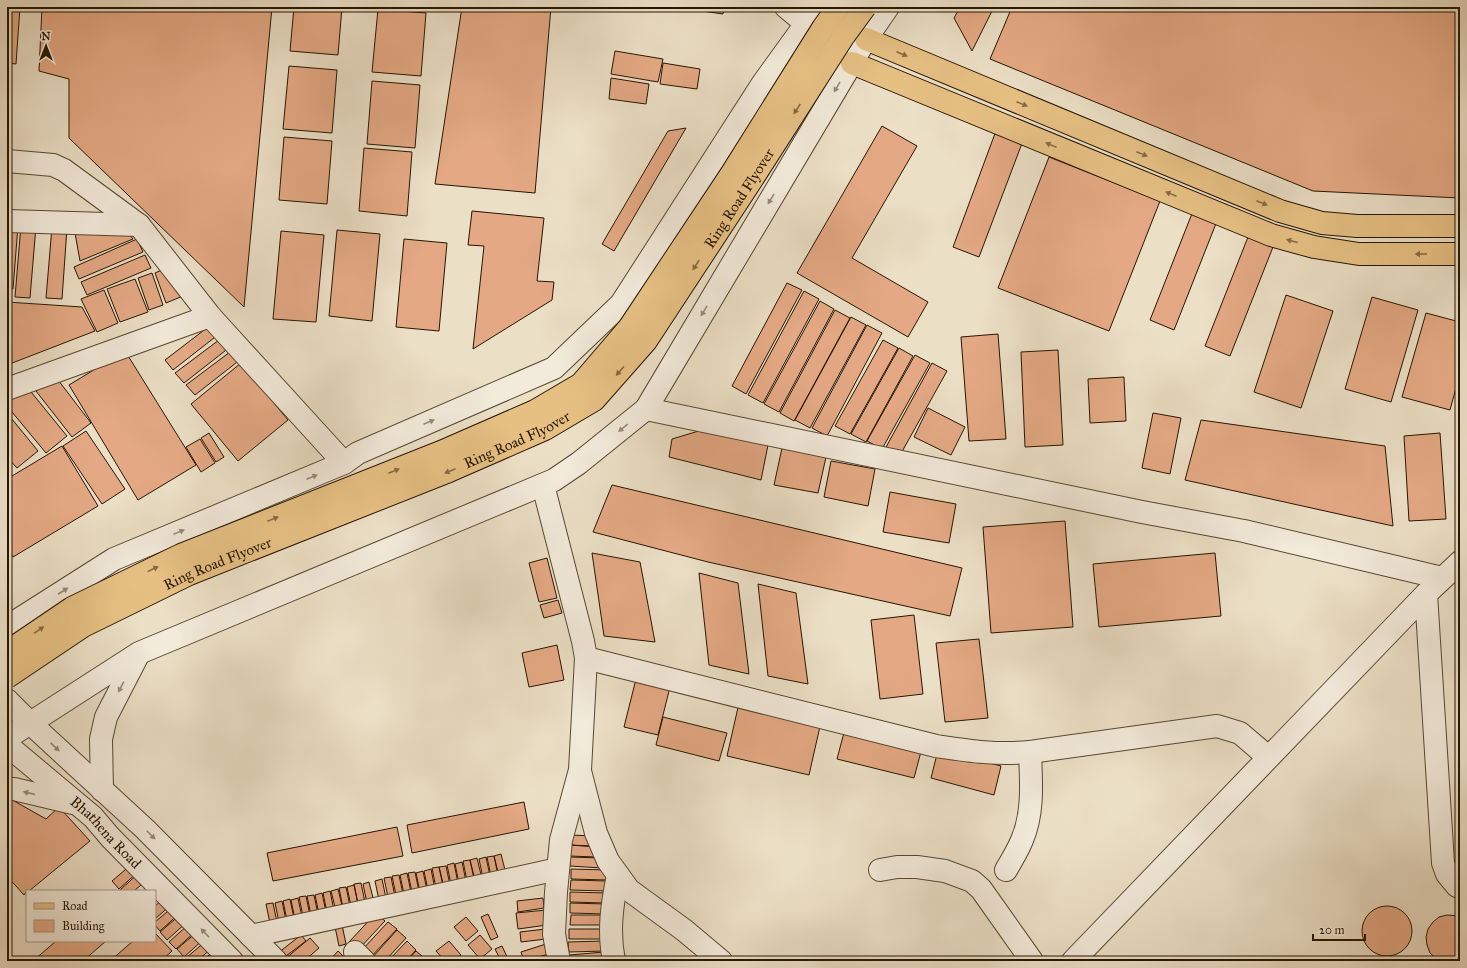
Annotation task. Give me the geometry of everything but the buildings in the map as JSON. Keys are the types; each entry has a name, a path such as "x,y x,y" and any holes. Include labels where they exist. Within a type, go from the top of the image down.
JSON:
{"main road":[{"name":"Ring Road Flyover","path":"7,652 72,608 181,555 448,449 535,411 581,384 629,328 838,7"},
{"name":"Ring Road Flyover","path":"7,677 82,626 189,574 449,471 545,429 594,400 646,340 754,177 843,37 865,7"},
{"path":"866,39 1280,211 1322,223 1357,226 1460,226"},
{"path":"852,62 1271,235 1314,247 1359,254 1460,254"}],"street":[{"path":"786,7 812,15 852,62"},
{"path":"838,7 866,39"},
{"path":"7,738 139,652 554,480 579,463 646,409 852,62 888,7"},
{"path":"7,627 114,559 344,463 358,453 554,368 621,304 763,83 812,15"},
{"path":"7,162 53,165 64,170 139,225 210,316 344,463"},
{"path":"7,221 139,225"},
{"path":"7,389 210,316"},
{"path":"646,409 1135,510 1244,531 1442,578"},
{"path":"543,485 583,640 586,658 580,770 561,840 558,868 554,934 559,961"},
{"path":"1073,961 1426,594 1460,562"},
{"path":"1426,594 1443,863 1447,874 1457,886 1460,887"},
{"path":"102,790 101,739 106,717 139,652"},
{"path":"586,658 936,746 978,752 1008,754 1217,726 1240,733 1268,757"},
{"path":"7,700 145,829 276,961"},
{"name":"Bhathena Road","path":"7,745 93,817 110,837 232,961"},
{"path":"1006,870 1022,840 1030,812 1030,752"},
{"path":"580,770 596,832 608,861 629,890 684,930 721,961"},
{"path":"7,789 14,789 78,804"},
{"path":"880,870 917,866 945,871 972,881 981,889 1032,961"},
{"path":"251,936 558,868"},
{"path":"614,961 611,946 612,902 618,875"}]}
